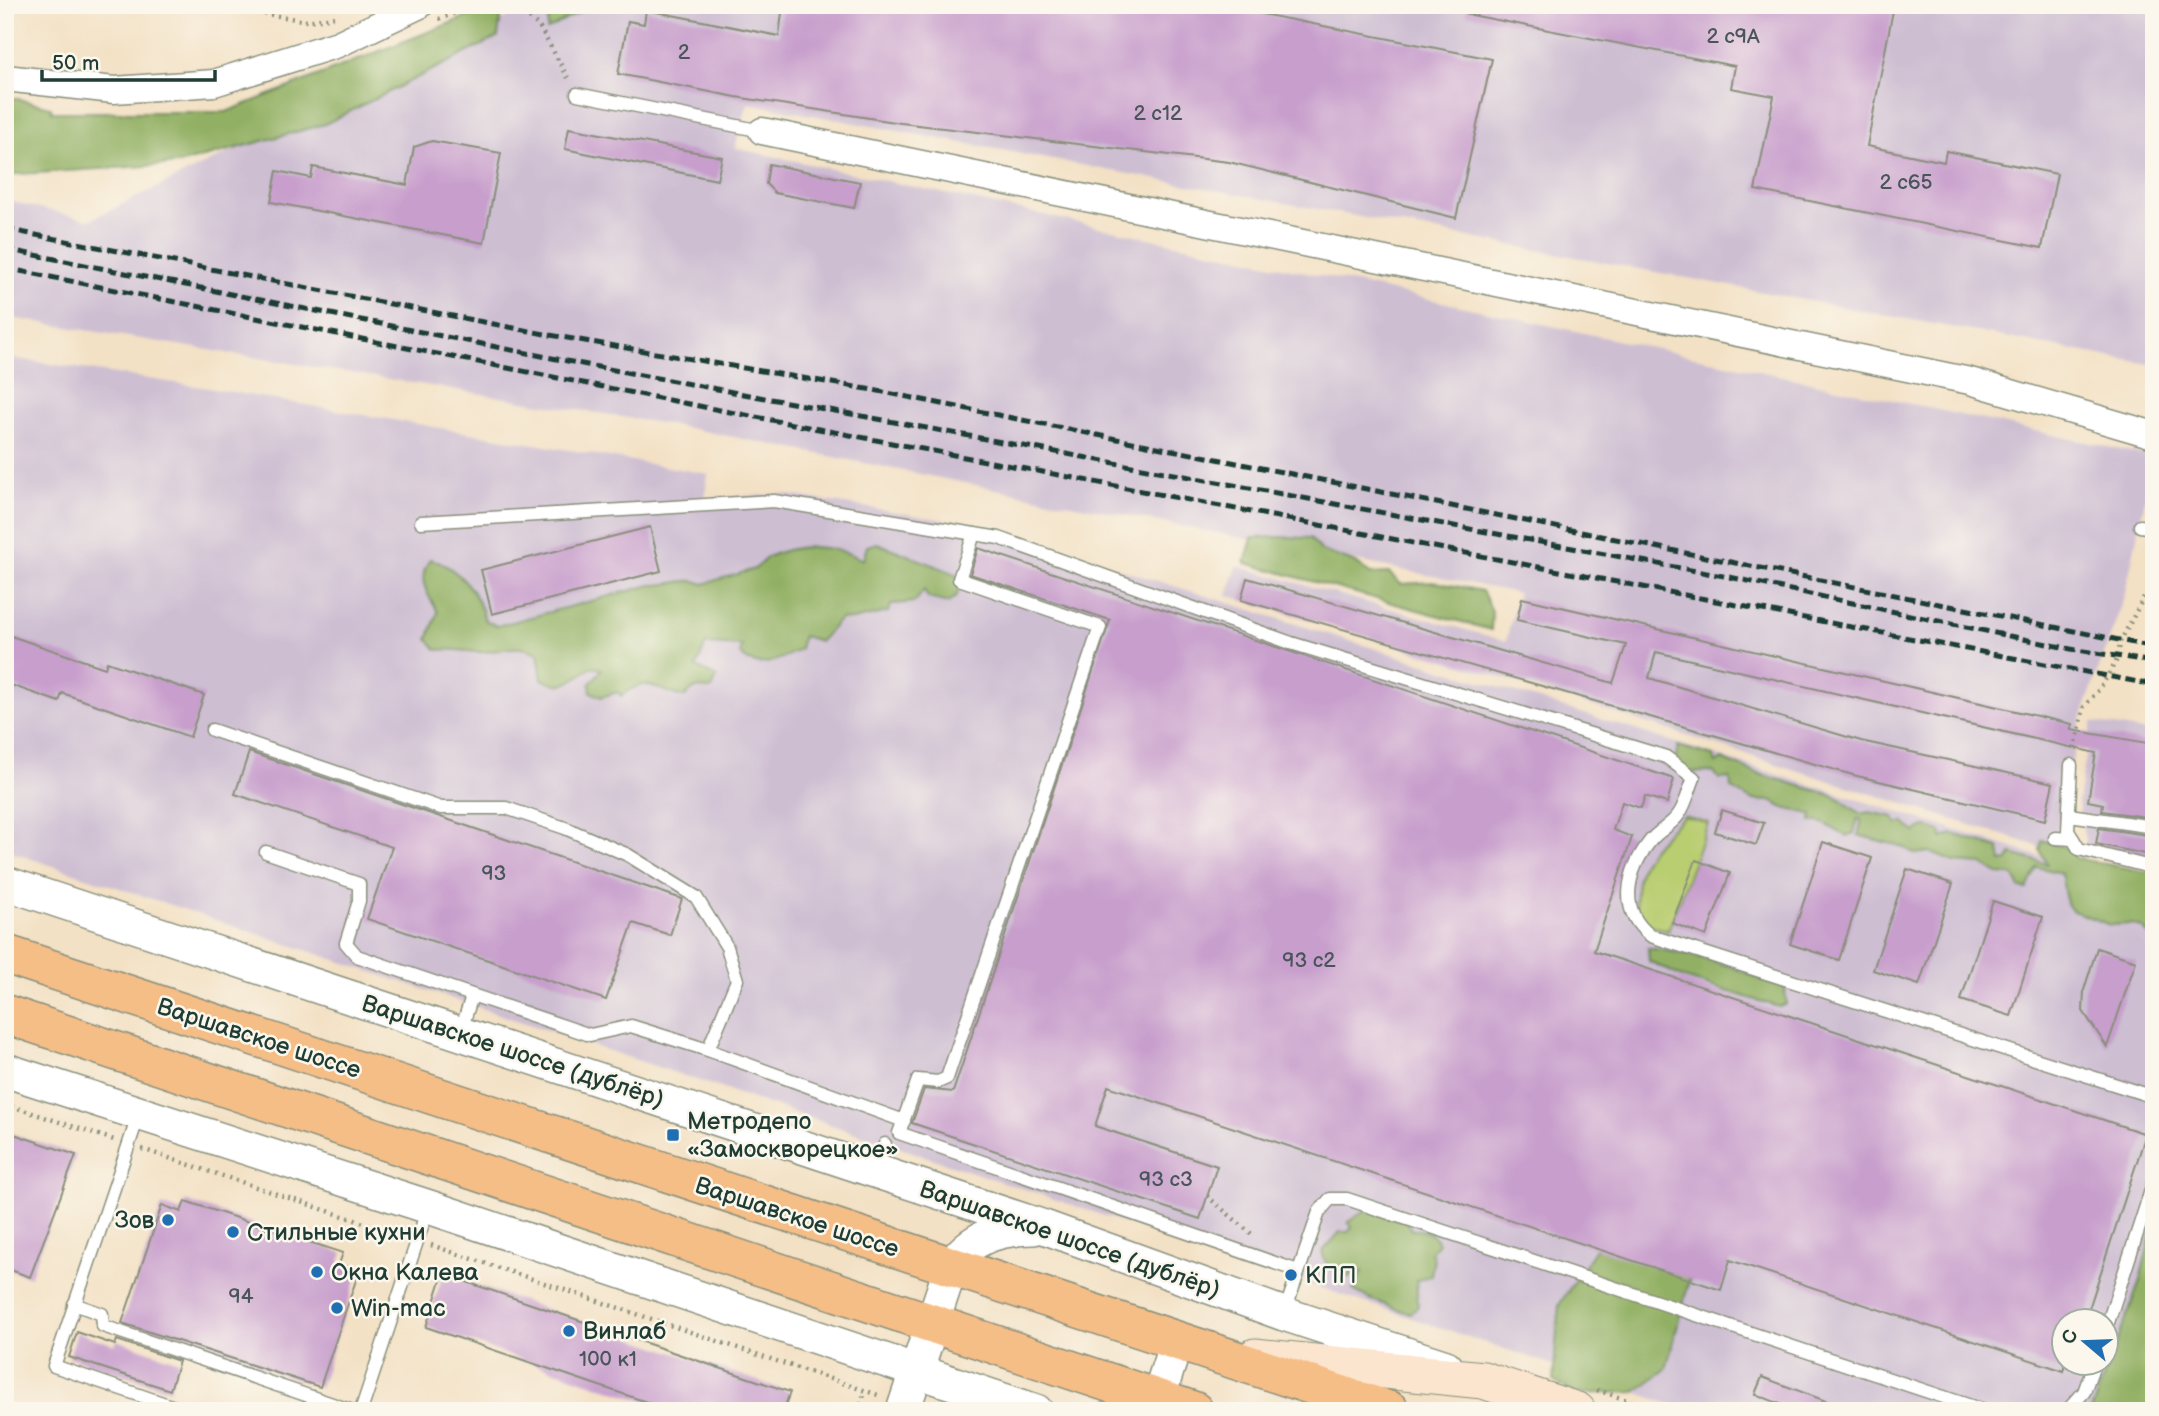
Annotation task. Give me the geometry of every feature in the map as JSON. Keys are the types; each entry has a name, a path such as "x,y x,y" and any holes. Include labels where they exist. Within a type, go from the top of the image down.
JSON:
{"main road":[{"name":"Варшавское шоссе","path":"5,954 1390,1411"},
{"path":"5,1014 933,1322 1156,1405 1194,1411"},
{"path":"1195,1346 1483,1380"},
{"name":"Варшавское шоссе (дублёр)","path":"1483,1380 1577,1411"}],"street":[{"path":"5,78 114,90 214,83 338,44 420,5"},
{"path":"762,131 1970,381 2154,435"},
{"name":"Варшавское шоссе (дублёр)","path":"5,883 460,1033 880,1157 1044,1227 1284,1314 1483,1380"},
{"path":"5,1070 134,1129 429,1207 1036,1411"},
{"path":"904,1407 951,1268 963,1249 986,1236 1015,1228 1044,1227"},
{"path":"1156,1405 1195,1346"}],"lane":[{"path":"577,94 762,131"},
{"path":"421,522 774,501 999,538 1291,643 1666,757 1693,778 1679,814 1652,838 1633,872 1630,912 1639,927 1651,936 2154,1097"},
{"path":"974,534 959,579 1100,627 947,1079 938,1082 918,1080 900,1133 1295,1270"},
{"path":"212,730 441,808 506,808 565,828 628,855 696,897 727,947 737,981 708,1050"},
{"path":"2071,765 2068,831 2079,849 2154,868"},
{"path":"2069,815 2154,827"},
{"path":"2055,838 2073,839"},
{"path":"266,852 359,884 359,901 346,943 357,956 590,1035 631,1027 708,1050 904,1121"},
{"path":"460,1033 472,996"},
{"path":"134,1129 75,1304 67,1343 54,1366 186,1411"},
{"path":"2113,1308 2154,1181"},
{"path":"1284,1314 1295,1270 1319,1212 1330,1199 1347,1199 1986,1411"},
{"path":"361,1411 429,1207"},
{"path":"75,1304 102,1314 103,1326 353,1411"},
{"path":"2067,1411 2084,1392 2089,1378"}],"path":[{"path":"215,5 307,21 345,15"},
{"path":"513,5 539,26 577,94"},
{"path":"2071,765 2084,707 2101,687 2118,658 2120,642 2154,578"},
{"path":"5,1104 134,1129 418,1241 865,1391 904,1407"},
{"path":"1207,1195 1295,1270"},
{"path":"859,1411 865,1391"}],"shaded area":[{"path":"269,5 338,5 308,13"},
{"path":"532,5 2154,5 2154,365 748,103 735,148 2154,457 2124,598 2081,719 2053,851 1497,676 1227,595 1237,566 1506,641 1518,593 678,426 5,317 5,200 90,220"},
{"path":"5,357 208,388 708,474 705,498 783,494 982,526 2154,892 2152,1411 1691,1411 5,850"},
{"path":"2092,722 2154,733 2154,862 2086,846 2078,802"}],"green space":[{"path":"496,5 502,5 498,37 325,124 178,164 5,175 5,96 51,107 52,112 226,112"},
{"path":"550,5 593,5 547,30"},
{"path":"1252,538 1310,538 1322,551 1356,563 1370,574 1389,573 1401,584 1434,582 1482,591 1492,611 1491,630 1245,563"},
{"path":"877,543 956,574 960,588 956,597 948,603 928,598 924,590 915,602 892,604 888,612 853,620 840,619 820,641 803,636 800,649 769,662 754,663 746,660 740,654 742,646 706,644 696,667 717,677 712,689 695,688 684,697 646,685 631,689 621,696 618,692 601,697 591,692 590,684 602,669 592,667 568,683 550,683 542,679 538,653 521,648 485,652 437,650 428,639 438,612 423,580 430,559 458,574 472,591 485,620 497,626 651,585 684,581 704,584 756,568 768,557 791,549 816,547 841,551 863,560 867,546"},
{"path":"1678,746 1713,756 1716,763 1722,759 1756,773 1835,796 1861,814 1869,812 1894,817 1897,824 1903,822 1915,832 1928,827 1942,833 1942,838 1953,834 1999,848 2001,862 2008,861 2012,854 2047,864 2040,850 2042,840 2073,850 2075,858 2153,873 2154,941 2143,928 2132,924 2110,925 2073,911 2067,905 2061,873 2037,867 2027,889 2020,888 2013,875 1998,874 1982,864 1954,862 1929,852 1916,854 1903,847 1858,835 1862,820 1858,819 1854,833 1846,836 1823,823 1811,821 1812,815 1807,813 1781,807 1773,801 1751,800 1731,788 1730,778 1720,779 1713,772 1683,773 1674,766"},
{"path":"1684,816 1708,823 1668,931 1650,925 1637,915 1637,884 1640,871 1652,849"},
{"path":"1648,948 1710,960 1770,984 1785,987 1786,1004 1779,1007 1684,978 1649,961"},
{"path":"1366,1210 1407,1222 1412,1230 1428,1232 1438,1243 1431,1252 1434,1259 1431,1275 1416,1281 1418,1306 1411,1314 1353,1290 1362,1272 1353,1273 1349,1277 1339,1274 1328,1266 1324,1257 1322,1252 1340,1232 1348,1232 1352,1227 1348,1222"},
{"path":"2154,1222 2154,1411 2091,1411 2103,1378 2120,1378 2120,1334 2139,1284"},
{"path":"1597,1246 1690,1277 1666,1369 1635,1392 1576,1394 1553,1381 1559,1305"}],"building":[{"path":"783,5 1216,5 1492,59 1456,218 1229,162 901,123 736,97 618,74 628,21 644,24 646,10 779,36"},
{"path":"1467,5 1894,5 1867,146 1944,162 1946,151 2057,174 2042,248 1755,190 1774,96 1731,88 1735,66 1466,14"},
{"path":"569,128 722,157 717,180 565,149"},
{"path":"432,141 501,153 484,243 271,202 277,171 311,178 313,167 407,185 414,147"},
{"path":"769,164 860,182 854,208 775,193 766,184"},
{"path":"650,527 661,571 492,614 481,570"},
{"path":"978,548 1674,779 1667,803 1645,796 1641,808 1622,802 1613,830 1632,837 1594,951 2146,1134 2089,1308 2050,1308 2050,1366 1730,1260 1721,1290 1108,1086 1095,1126 1217,1166 1200,1219 912,1123 924,1089 953,1092 1110,620 970,574"},
{"path":"1247,578 1613,683 1626,645 1517,620 1522,598 2072,724 2071,730 2154,744 2154,818 2102,811 2103,804 2088,801 2096,753 1656,652 1649,678 1861,741 2053,783 2045,820 1853,775 1241,600"},
{"path":"5,634 105,668 107,662 204,695 190,737 62,693 59,702 5,683"},
{"path":"249,752 682,899 670,935 633,923 606,1000 367,919 392,847 235,794"},
{"path":"1722,810 1764,823 1756,845 1715,832"},
{"path":"2099,828 2154,836 2154,856 2096,844"},
{"path":"1823,842 1872,858 1839,960 1790,944"},
{"path":"1696,860 1730,873 1706,936 1672,923"},
{"path":"1907,869 1953,884 1919,985 1873,970"},
{"path":"1993,901 2043,917 2011,1016 1961,1000"},
{"path":"2097,948 2136,961 2107,1047 2083,1011 2084,990"},
{"path":"5,1131 76,1155 30,1277 5,1268"},
{"path":"185,1201 343,1253 339,1264 359,1271 320,1387 122,1323 162,1205 181,1212"},
{"path":"443,1274 790,1392 783,1411 673,1411 426,1327"},
{"path":"77,1332 115,1345 117,1340 179,1361 170,1390 69,1357"},
{"path":"1762,1377 1847,1411 1798,1411 1755,1394"}],"railway":[{"path":"5,229 550,335 873,390 2154,647"},
{"path":"5,249 582,364 1734,578 2071,649 2154,662"},
{"path":"5,268 709,408 2154,685"}],"place":[{"name":"Метродепо «Замоскворецкое»","path":"673,1135"},
{"name":"Зов","path":"168,1220"},
{"name":"Стильные кухни","path":"233,1232"},
{"name":"Окна Калева","path":"317,1272"},
{"name":"КПП","path":"1291,1275"},
{"name":"Win-mac","path":"337,1308"},
{"name":"Винлаб","path":"569,1331"}]}
